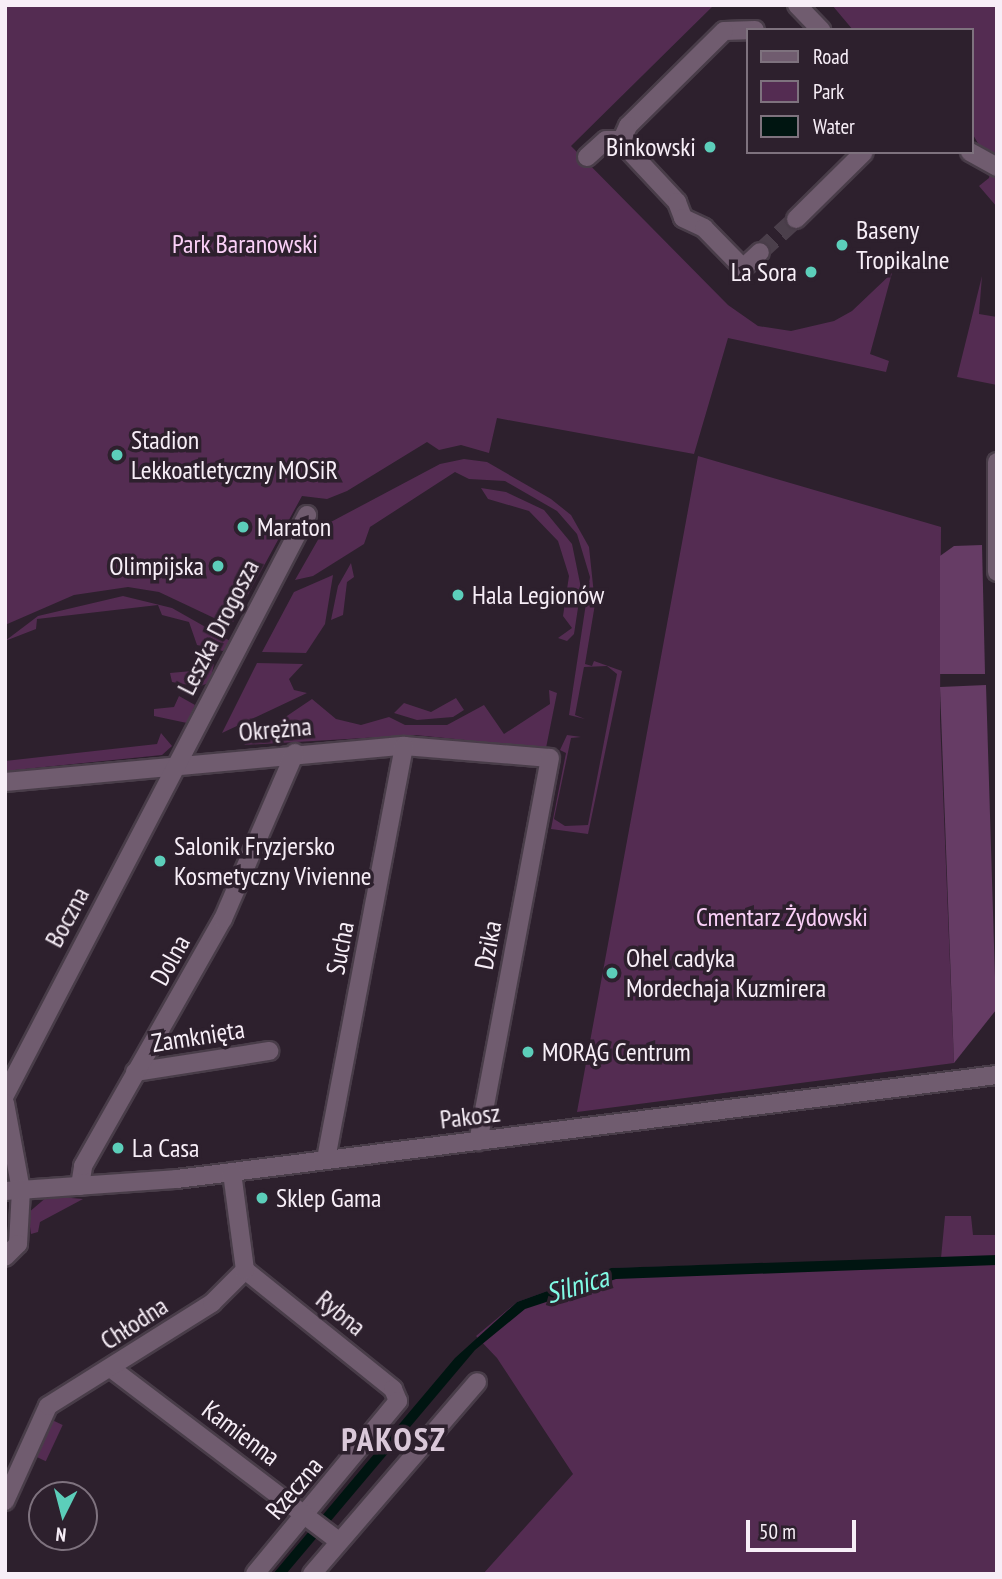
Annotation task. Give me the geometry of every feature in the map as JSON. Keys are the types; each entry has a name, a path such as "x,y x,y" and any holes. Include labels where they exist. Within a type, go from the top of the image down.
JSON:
{"street":[{"path":"797,5 811,27"},
{"path":"621,140 628,126 724,31 746,30"},
{"path":"587,157 606,140 621,140 677,202 683,218 704,228 743,268 760,253"},
{"path":"796,219 862,154"},
{"path":"974,154 997,167"},
{"path":"997,462 997,572"},
{"name":"Leszka Drogosza","path":"177,764 307,515"},
{"name":"Okrężna","path":"5,782 295,753 404,746 551,758"},
{"name":"Sucha","path":"326,1159 404,746"},
{"name":"Dolna","path":"79,1186 83,1166 223,919 295,753"},
{"name":"Dzika","path":"478,1141 551,758"},
{"name":"Boczna","path":"5,1095 177,764"},
{"name":"Zamknięta","path":"135,1072 269,1051"},
{"name":"Pakosz","path":"13,1190 232,1172 997,1075"},
{"path":"5,1102 18,1244 5,1257"},
{"path":"232,1172 245,1270"},
{"name":"Chłodna","path":"5,1501 48,1406 112,1369 212,1303 245,1270"},
{"name":"Rybna","path":"245,1270 393,1389 398,1401"},
{"name":"Kamienna","path":"112,1369 333,1537"},
{"path":"313,1572 333,1537 477,1382"},
{"name":"Rzeczna","path":"255,1574 309,1518 398,1401"}],"green space":[{"name":"Park Baranowski","path":"5,5 714,5 571,146 728,305 758,326 791,331 834,321 852,311 892,273 870,354 889,361 886,372 728,338 694,454 497,418 489,453 461,445 439,450 427,442 347,491 327,499 302,496 231,626 159,592 128,587 74,595 5,625"},
{"path":"832,5 997,5 997,207 979,186 989,178 991,166 974,136 974,28 851,28"},
{"path":"982,276 979,314 997,317 997,385 957,377"},
{"name":"Cmentarz Żydowski","path":"698,456 941,527 940,718 954,1063 577,1112"},
{"path":"464,459 487,462 551,499 571,515 589,547 595,604 585,664 592,666 594,661 622,671 588,834 551,829 566,753 560,750 567,735 581,737 571,738 554,819 565,826 588,825 617,674 607,666 584,667 575,715 585,719 569,715 590,577 577,534 557,511 505,481 469,479 455,472 370,527 364,544 313,576 295,580 327,524 440,464"},
{"path":"481,488 506,492 544,510 572,544 581,588 574,634 567,641 558,638 572,628 563,616 569,576 558,541 529,511 488,499"},
{"path":"351,563 354,577 347,582 343,615 331,620 338,586"},
{"path":"333,575 325,624 306,653 262,652 294,592"},
{"path":"123,596 172,608 232,642 223,651 197,645 189,622 162,615 158,605 37,619 36,629 5,641 38,616"},
{"path":"198,658 214,664 210,682 199,687 172,682 170,673 192,671"},
{"path":"257,663 303,664 289,679 294,690 307,693 222,733"},
{"path":"549,690 557,693 546,748 415,735 244,745 312,699 336,719 361,725 389,717 405,725 447,725 484,705 504,734 550,704"},
{"path":"179,696 195,705 187,723 154,716 154,709 174,707"},
{"path":"456,698 464,710 453,717 417,720 394,713 404,703 431,712"},
{"path":"161,733 172,746 162,755 5,771 5,761 157,744"},
{"path":"48,1196 83,1199 40,1222 38,1232 31,1234 28,1213"},
{"path":"945,1216 971,1216 973,1235 997,1235 997,1574 483,1574 573,1474 497,1358 476,1336 517,1302 611,1268 941,1258"},
{"path":"50,1419 63,1425 46,1461 33,1455"}],"shaded area":[{"path":"982,545 985,674 940,674 940,556 954,546"},
{"path":"986,685 996,1010 954,1063 940,687"}],"water":[{"name":"Silnica","path":"997,1255 997,1265 616,1279 525,1309 475,1350 286,1574 273,1574 455,1358 517,1302 611,1268"}],"tunnel":[{"path":"760,252 796,219"}],"place":[{"name":"Binkowski","path":"710,147"},
{"name":"Baseny Tropikalne","path":"842,245"},
{"name":"La Sora","path":"811,272"},
{"name":"Stadion Lekkoatletyczny MOSiR","path":"117,455"},
{"name":"Maraton","path":"243,527"},
{"name":"Olimpijska","path":"218,566"},
{"name":"Hala Legionów","path":"458,595"},
{"name":"Salonik Fryzjersko Kosmetyczny Vivienne","path":"160,861"},
{"name":"Ohel cadyka Mordechaja Kuzmirera","path":"612,973"},
{"name":"MORĄG Centrum","path":"528,1052"},
{"name":"La Casa","path":"118,1148"},
{"name":"Sklep Gama","path":"262,1198"}],"district":[{"name":"PAKOSZ","path":"394,1439"}]}
